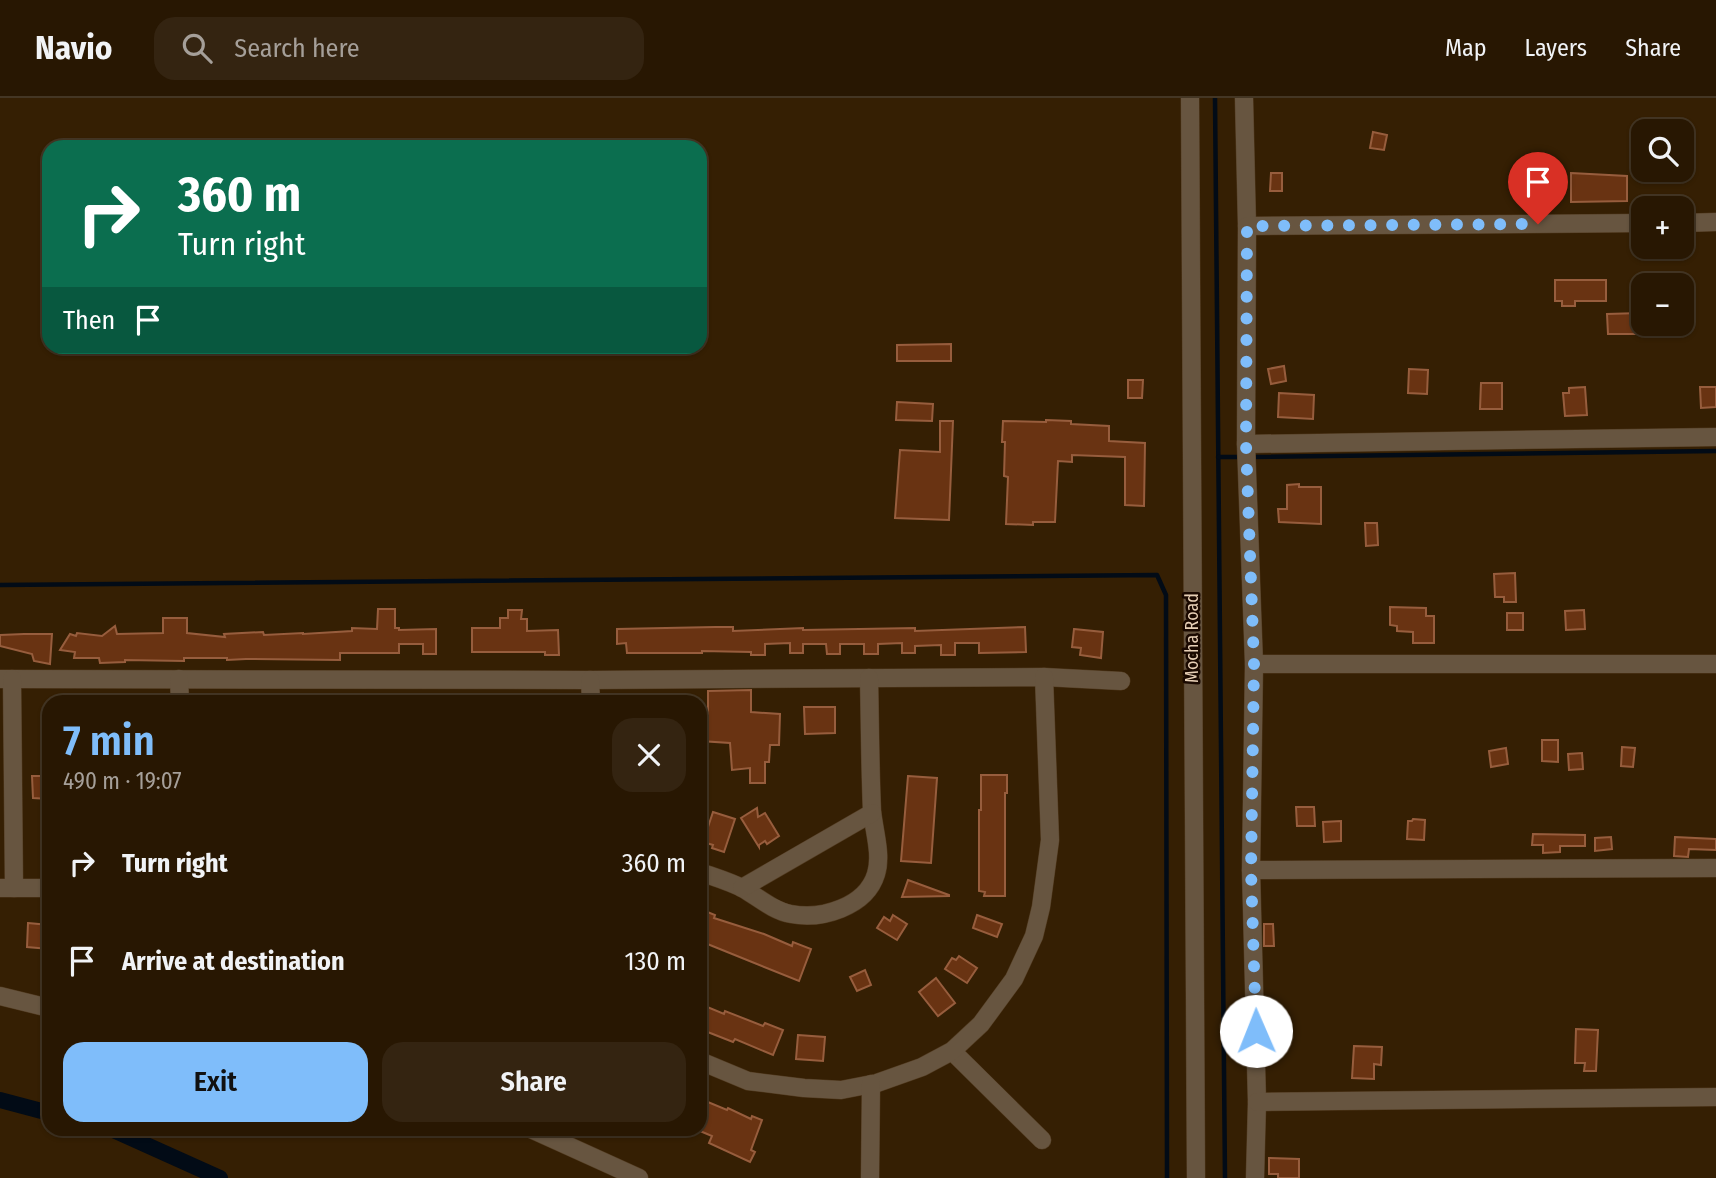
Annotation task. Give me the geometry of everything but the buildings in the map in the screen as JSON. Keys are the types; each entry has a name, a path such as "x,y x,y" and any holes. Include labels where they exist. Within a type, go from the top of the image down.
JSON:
{"street":[{"name":"Mocha Road","path":"1189,98 1195,1178"},
{"path":"1244,98 1247,226 1246,444 1254,664 1251,870 1257,1102 1255,1178"},
{"path":"1694,223 1716,222"},
{"path":"1247,226 1631,223"},
{"path":"1246,444 1716,437"},
{"path":"1254,664 1716,664"},
{"path":"707,1064 748,1081 841,1090 871,1084 922,1067 952,1051 981,1024 1014,979 1034,936 1039,917 1050,840 1044,677"},
{"path":"42,888 7,888 6,679 590,680 1044,677 1121,681"},
{"path":"180,678 180,695"},
{"path":"707,875 742,888 765,903 790,914 815,916 841,909 856,901 869,887 877,874 869,678"},
{"path":"590,680 591,695"},
{"path":"742,888 873,813"},
{"path":"1251,870 1716,868"},
{"path":"0,996 42,1006"},
{"path":"952,1051 1042,1140"},
{"path":"870,1178 871,1084"},
{"path":"1257,1102 1716,1097"},
{"path":"546,1136 639,1178"}],"waterway":[{"path":"1215,98 1225,1178"},
{"path":"1251,457 1716,451"},
{"path":"1218,457 1242,457"},
{"path":"0,585 1157,575 1166,595 1167,1178"},
{"path":"0,1100 42,1111"},
{"path":"127,1136 220,1178"}],"route":[{"path":"1256,1031 1251,870 1254,664 1246,444 1247,226 1538,224"}]}
